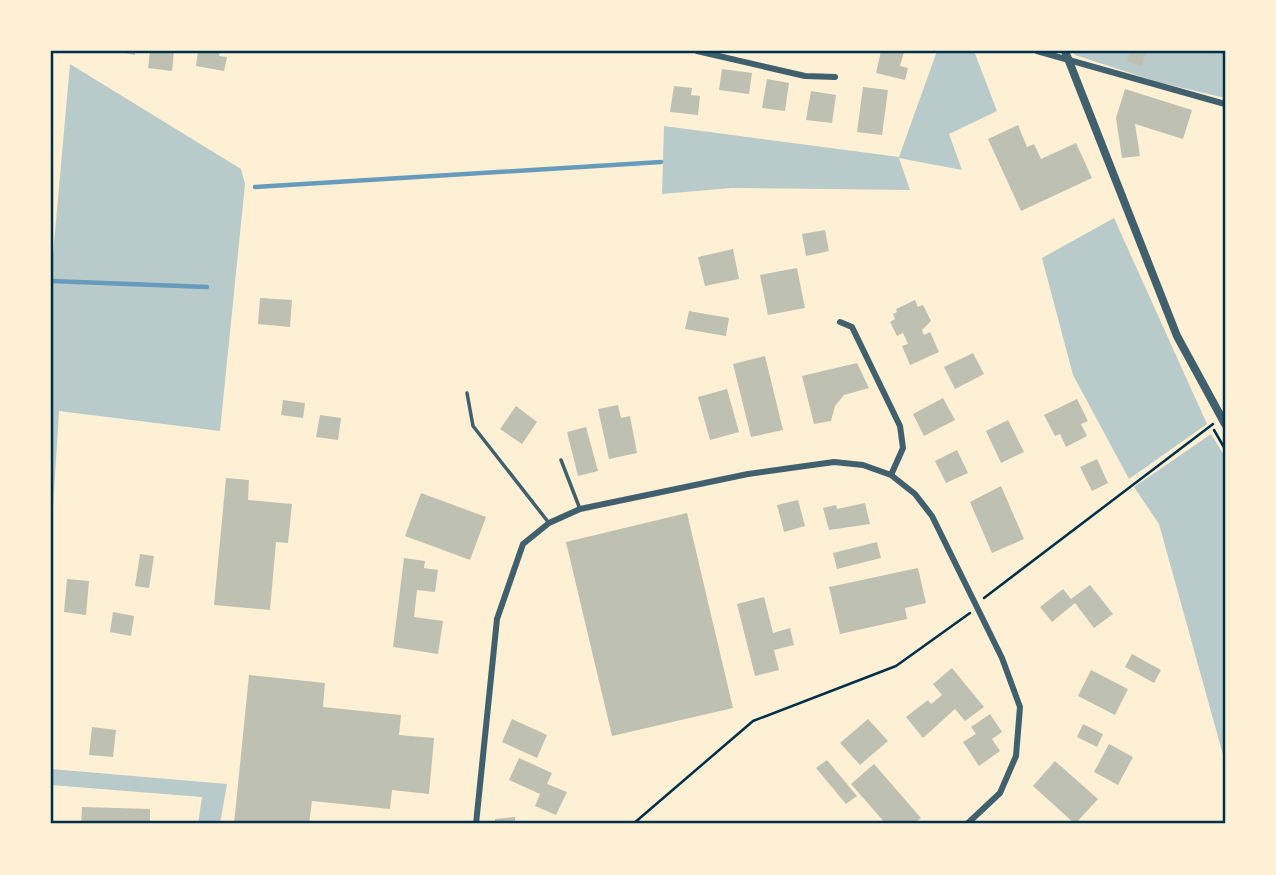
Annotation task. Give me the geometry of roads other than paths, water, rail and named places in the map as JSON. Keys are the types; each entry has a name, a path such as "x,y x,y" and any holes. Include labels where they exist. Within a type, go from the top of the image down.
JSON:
{"street":[{"path":"697,51 805,76 835,77"},
{"path":"1037,51 1067,55 1225,104"},
{"path":"1067,55 1177,336 1224,421"},
{"path":"840,322 852,327 900,426 903,448 891,475"},
{"path":"476,824 497,619 523,544 550,523 580,509 735,477 834,462 863,465 891,475 915,494 932,516 1002,658 1021,718 1016,756 1009,774 992,802 967,824"}],"lane":[{"path":"467,393 473,426 550,523"},
{"path":"561,460 580,509"}],"waterway":[{"path":"255,187 661,162"},
{"path":"51,281 207,287"}]}
